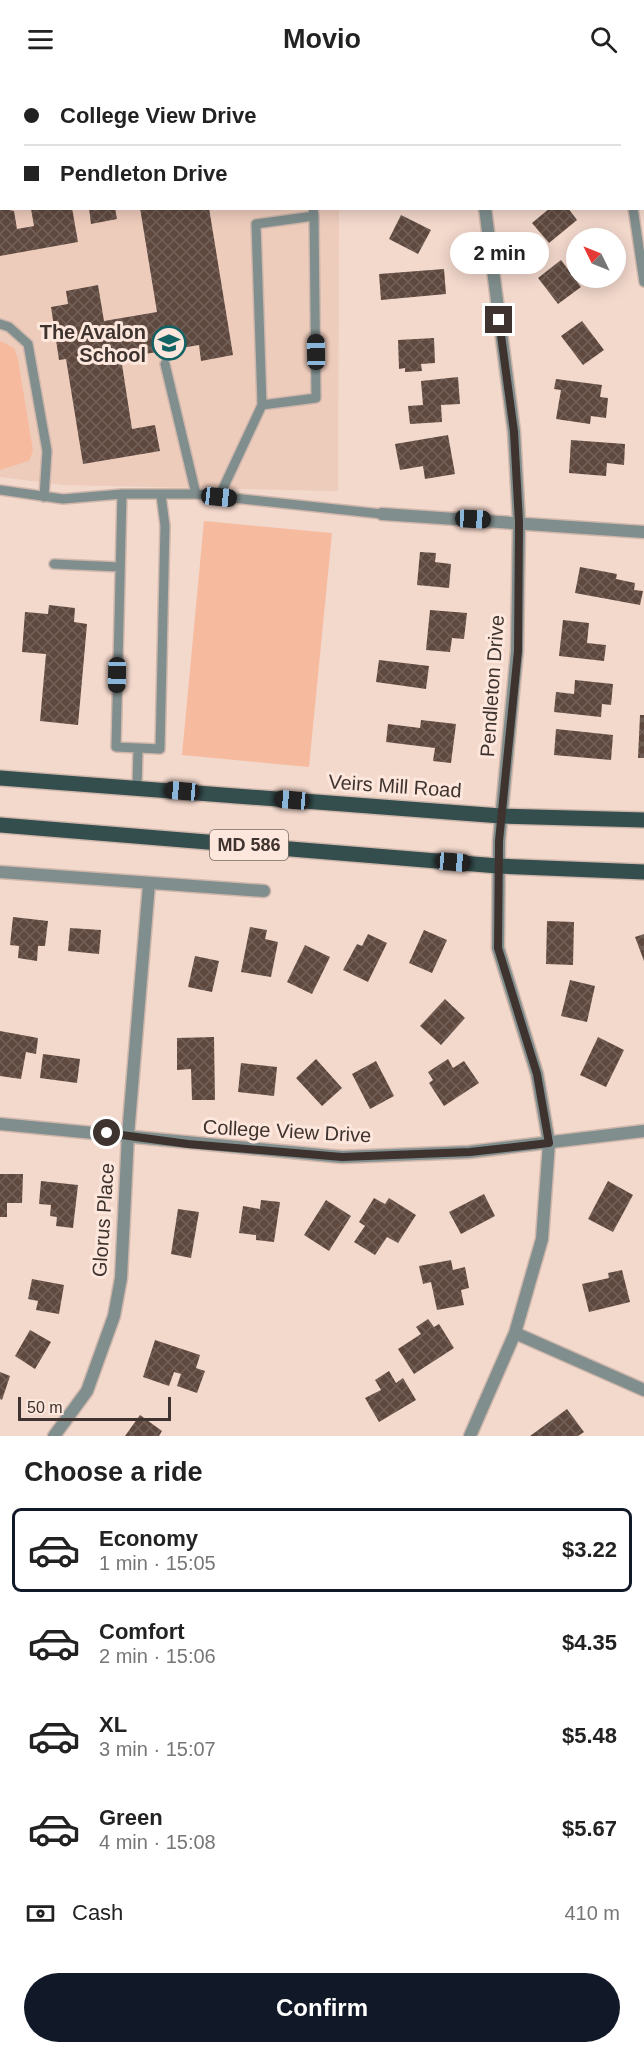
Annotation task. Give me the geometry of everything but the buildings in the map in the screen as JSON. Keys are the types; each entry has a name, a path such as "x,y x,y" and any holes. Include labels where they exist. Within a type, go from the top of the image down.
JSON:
{"main road":[{"name":"Veirs Mill Road","path":"0,778 501,816 644,820"},
{"name":"MD 586","path":"0,825 498,866 644,872"}],"street":[{"name":"Pendleton Drive","path":"470,1436 515,1333 542,1239 549,1143 537,1074 498,948 498,866 501,816 518,651 519,522 514,432 485,210"},
{"path":"382,514 644,532"},
{"path":"0,872 264,891"},
{"name":"Glorus Place","path":"54,1436 87,1391 114,1316 121,1278 128,1135 149,884"},
{"name":"College View Drive","path":"0,1124 128,1135 188,1144 342,1157 470,1152 549,1143 583,1136 644,1131"},
{"path":"515,1333 644,1390"}],"lane":[{"path":"633,210 644,282"},
{"path":"219,497 262,405 256,224 313,212 316,398 262,405"},
{"path":"0,324 9,327 28,344 47,451 44,497"},
{"path":"165,364 196,494"},
{"path":"0,490 63,499 122,494 196,494 382,514"},
{"path":"122,494 116,747 160,749 165,526 161,495"},
{"path":"54,564 120,567"},
{"path":"137,788 138,748"}],"shaded area":[{"name":"The Avalon School","path":"0,210 339,210 338,491 63,485 0,477"},
{"path":"0,341 14,348 18,359 33,451 29,461 0,470"},
{"path":"204,521 332,533 309,767 182,755"}],"place":[{"name":"The Avalon School","path":"169,343"}],"route":[{"path":"107,1133 188,1144 342,1157 470,1152 549,1143 537,1074 498,948 499,841 518,651 519,522 514,432 499,320"}]}
